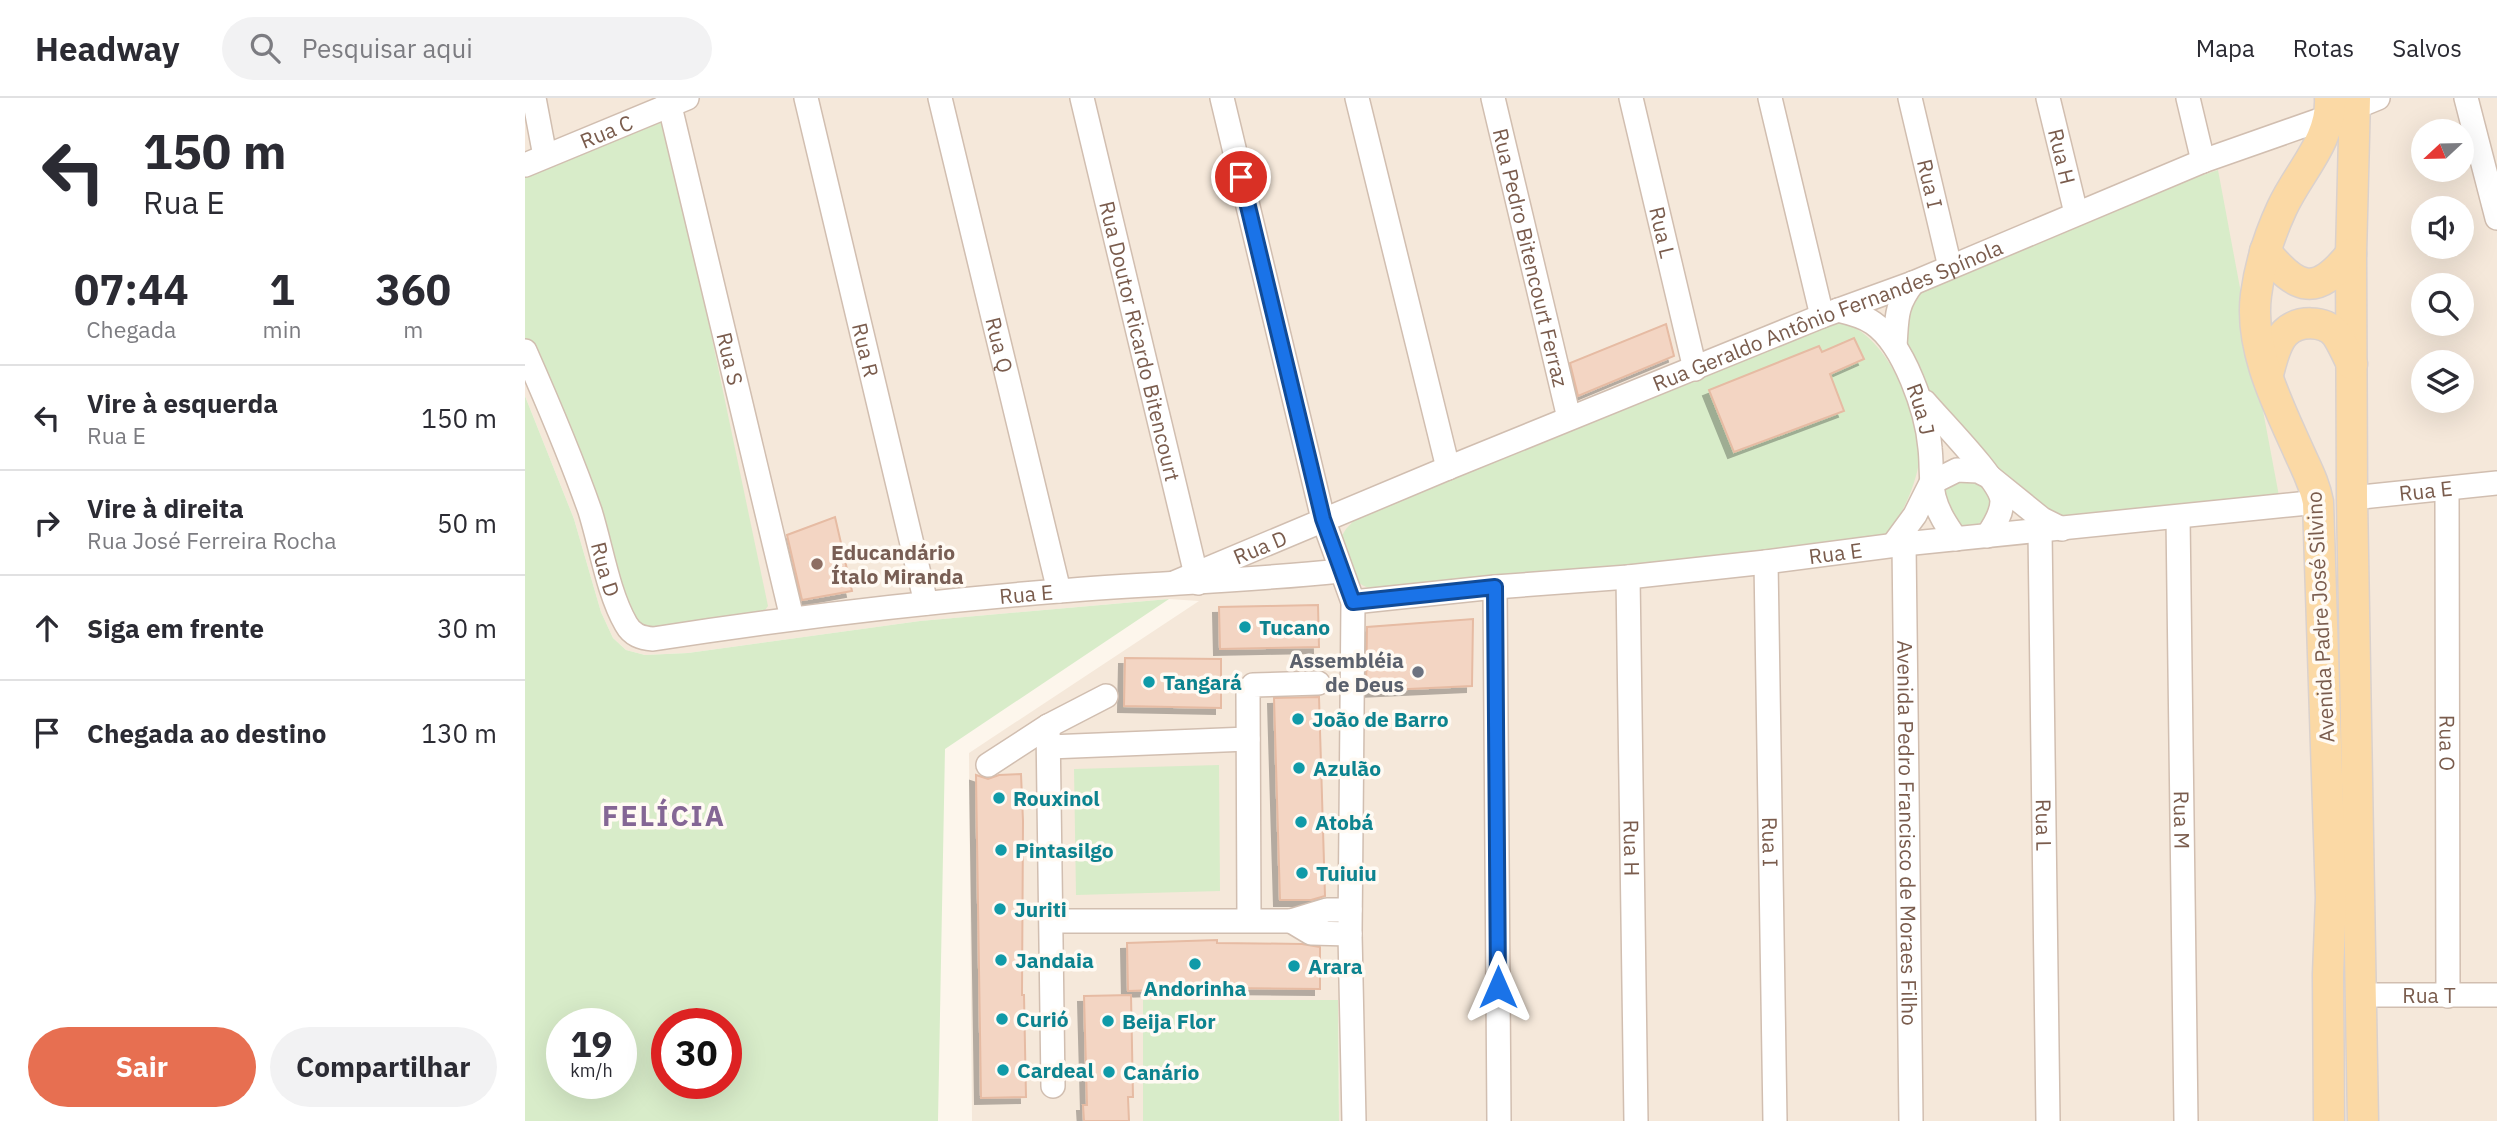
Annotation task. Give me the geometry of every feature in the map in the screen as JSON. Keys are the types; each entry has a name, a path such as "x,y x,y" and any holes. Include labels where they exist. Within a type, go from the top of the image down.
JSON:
{"main road":[{"name":"Avenida Padre José Silvino","path":"2329,1121 2328,974 2331,898 2318,502 2313,480 2295,445 2259,346 2256,297 2265,251 2283,206 2342,105"},
{"name":"Avenida Padre José Silvino","path":"2342,105 2351,254 2352,498 2363,1121"},
{"path":"2265,251 2285,275 2302,283 2318,282 2335,273 2351,254"},
{"path":"2268,374 2276,346 2286,331 2307,323 2322,325 2336,334 2352,365"}],"street":[{"path":"534,98 535,160"},
{"name":"Rua R","path":"806,98 926,603"},
{"name":"Rua Q","path":"940,98 1059,591"},
{"name":"Rua Doutor Ricardo Bitencourt","path":"1082,98 1189,579"},
{"path":"1222,98 1323,519 1353,602 1350,934 1354,1121"},
{"path":"1357,98 1448,468"},
{"name":"Rua Pedro Bitencourt Ferraz","path":"1493,98 1569,418"},
{"name":"Rua L","path":"1631,98 1695,369"},
{"path":"1770,98 1830,313"},
{"name":"Rua I","path":"1910,98 1950,267"},
{"name":"Rua H","path":"2048,98 2076,214"},
{"path":"2188,98 2203,161"},
{"path":"2466,98 2497,218"},
{"name":"Rua C","path":"535,160 675,100"},
{"name":"Rua S","path":"675,100 792,618"},
{"name":"Rua Geraldo Antônio Fernandes Spínola","path":"1323,519 1950,267 2342,105"},
{"path":"1895,346 1897,312 1901,298 1913,282"},
{"name":"Rua J","path":"1830,313 1859,315 1875,324 1895,346 1920,397 1930,450 1931,483 1937,508 1956,539"},
{"name":"Rua D","path":"525,351 589,511 618,606 626,626 634,635 653,639 792,618"},
{"path":"1920,397 1990,477 2000,493 2002,501 1997,520 1987,536"},
{"path":"1899,544 1931,483 1957,470 1978,471 1990,477 2042,519 2051,530"},
{"name":"Rua E","path":"2352,498 2497,483"},
{"name":"Rua O","path":"2447,489 2448,996"},
{"name":"Rua E","path":"1353,602 1766,562 1899,544 2318,502"},
{"name":"Rua M","path":"2178,517 2186,1121"},
{"name":"Rua D","path":"1189,579 1323,519"},
{"name":"Rua L","path":"2047,1121 2051,530"},
{"name":"Avenida Pedro Francisco de Moraes Filho","path":"1899,544 1911,1121"},
{"name":"Rua I","path":"1766,562 1775,1121"},
{"name":"Rua E","path":"792,618 1189,579 1271,579 1340,571"},
{"name":"Rua H","path":"1628,576 1636,1121"},
{"path":"1495,587 1499,1121"},
{"path":"1249,919 1249,687 1318,683"},
{"path":"988,765 1048,736 1106,696"},
{"path":"1048,736 1248,739"},
{"path":"1048,736 1053,1086"},
{"path":"1052,921 1291,921 1327,909 1350,910"},
{"path":"1291,921 1311,933 1350,934"},
{"name":"Rua T","path":"2361,995 2497,995"}],"shaded area":[{"path":"525,98 2497,98 2497,1121 1339,1121 1338,1000 1144,1000 1143,1121 972,1121 969,753 1199,601 1169,599 920,621 688,653 645,655 626,650 613,638 601,612 574,519 525,396"}],"green space":[{"path":"663,119 768,606 763,613 652,637 636,625 525,342 525,176"},
{"path":"2218,170 2279,496 2068,519 2049,514 2021,493 1944,414 1902,344 1907,303 1918,293 2152,192"},
{"path":"1824,322 1845,324 1861,332 1875,345 1899,381 1914,423 1919,460 1912,488 1892,527 1872,541 1375,590 1359,583 1346,565 1338,542 1360,514"},
{"path":"525,396 574,519 601,612 613,638 626,650 645,655 688,653 920,621 1169,599 945,749 938,1121 525,1121"},
{"path":"1954,478 1982,482 1992,498 1985,518 1974,526 1953,525 1941,492"},
{"path":"1219,765 1220,891 1076,895 1074,769"},
{"path":"1143,1000 1338,1000 1339,1121 1143,1121"}],"building":[{"path":"1666,324 1674,356 1578,396 1570,363"},
{"path":"1854,338 1864,359 1830,374 1844,411 1734,452 1709,390 1819,346 1822,352"},
{"name":"Educandário Ítalo Miranda","path":"835,517 852,591 802,600 787,535"},
{"path":"1318,605 1319,647 1220,649 1219,607"},
{"path":"1473,619 1472,686 1366,691 1367,627"},
{"path":"1125,658 1221,659 1221,708 1124,706"},
{"path":"1319,697 1325,896 1311,900 1280,900 1274,698"},
{"path":"1021,774 1022,995 1026,1097 981,1098 976,775 988,779 999,775"},
{"path":"1217,940 1217,943 1302,944 1320,947 1320,989 1128,991 1127,943"},
{"path":"1131,995 1133,1097 1128,1097 1129,1121 1084,1121 1083,1105 1087,1105 1084,996"}],"place":[{"name":"Educandário Ítalo Miranda","path":"817,564"},
{"name":"Tucano","path":"1245,627"},
{"name":"Assembléia de Deus","path":"1418,672"},
{"name":"Tangará","path":"1149,682"},
{"name":"João de Barro","path":"1298,719"},
{"name":"Azulão","path":"1299,768"},
{"name":"Rouxinol","path":"999,798"},
{"name":"Atobá","path":"1301,822"},
{"name":"Pintasilgo","path":"1001,850"},
{"name":"Tuiuiu","path":"1302,873"},
{"name":"Juriti","path":"1000,909"},
{"name":"Jandaia","path":"1001,960"},
{"name":"Andorinha","path":"1195,964"},
{"name":"Arara","path":"1294,966"},
{"name":"Curió","path":"1002,1019"},
{"name":"Beija Flor","path":"1108,1021"},
{"name":"Cardeal","path":"1003,1070"},
{"name":"Canário","path":"1109,1072"}],"district":[{"name":"FELÍCIA","path":"664,815"}],"route":[{"path":"1241,177 1323,519 1353,602 1495,587 1498,987"}]}
